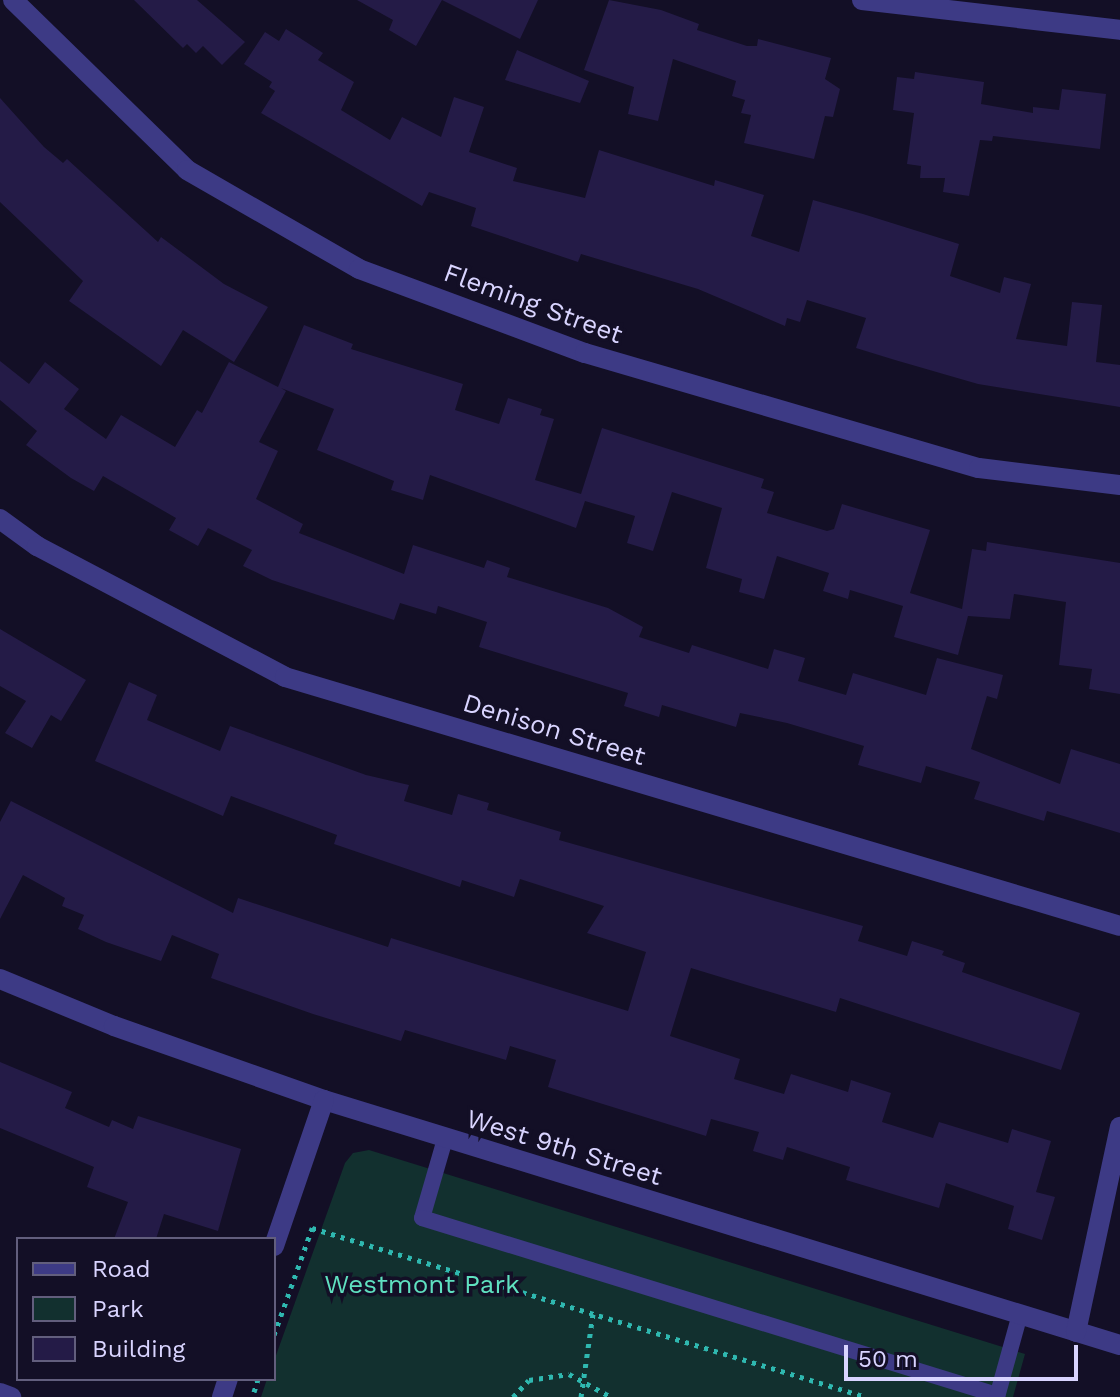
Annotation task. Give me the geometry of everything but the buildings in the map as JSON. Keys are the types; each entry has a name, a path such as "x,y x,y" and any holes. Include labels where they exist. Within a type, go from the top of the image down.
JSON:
{"street":[{"name":"Fleming Street","path":"13,0 187,170 359,269 585,353 979,468 1120,485"},
{"path":"862,0 1120,30"},
{"name":"Denison Street","path":"0,519 37,546 285,677 1120,926"},
{"name":"West 9th Street","path":"0,979 114,1026 324,1100 1120,1345"},
{"path":"276,1240 324,1100"},
{"path":"1076,1332 1120,1127"},
{"path":"0,1393 11,1397"}],"lane":[{"path":"445,1139 422,1218 997,1396 1020,1314"}],"path":[{"path":"276,1329 312,1228 845,1394 866,1397"},
{"path":"581,1397 593,1314"},
{"path":"513,1397 529,1380 569,1374 583,1378 611,1397"}],"green space":[{"name":"Westmont Park","path":"369,1150 1025,1354 1013,1397 261,1397 266,1381 276,1381 276,1355 345,1163 353,1153"}]}
